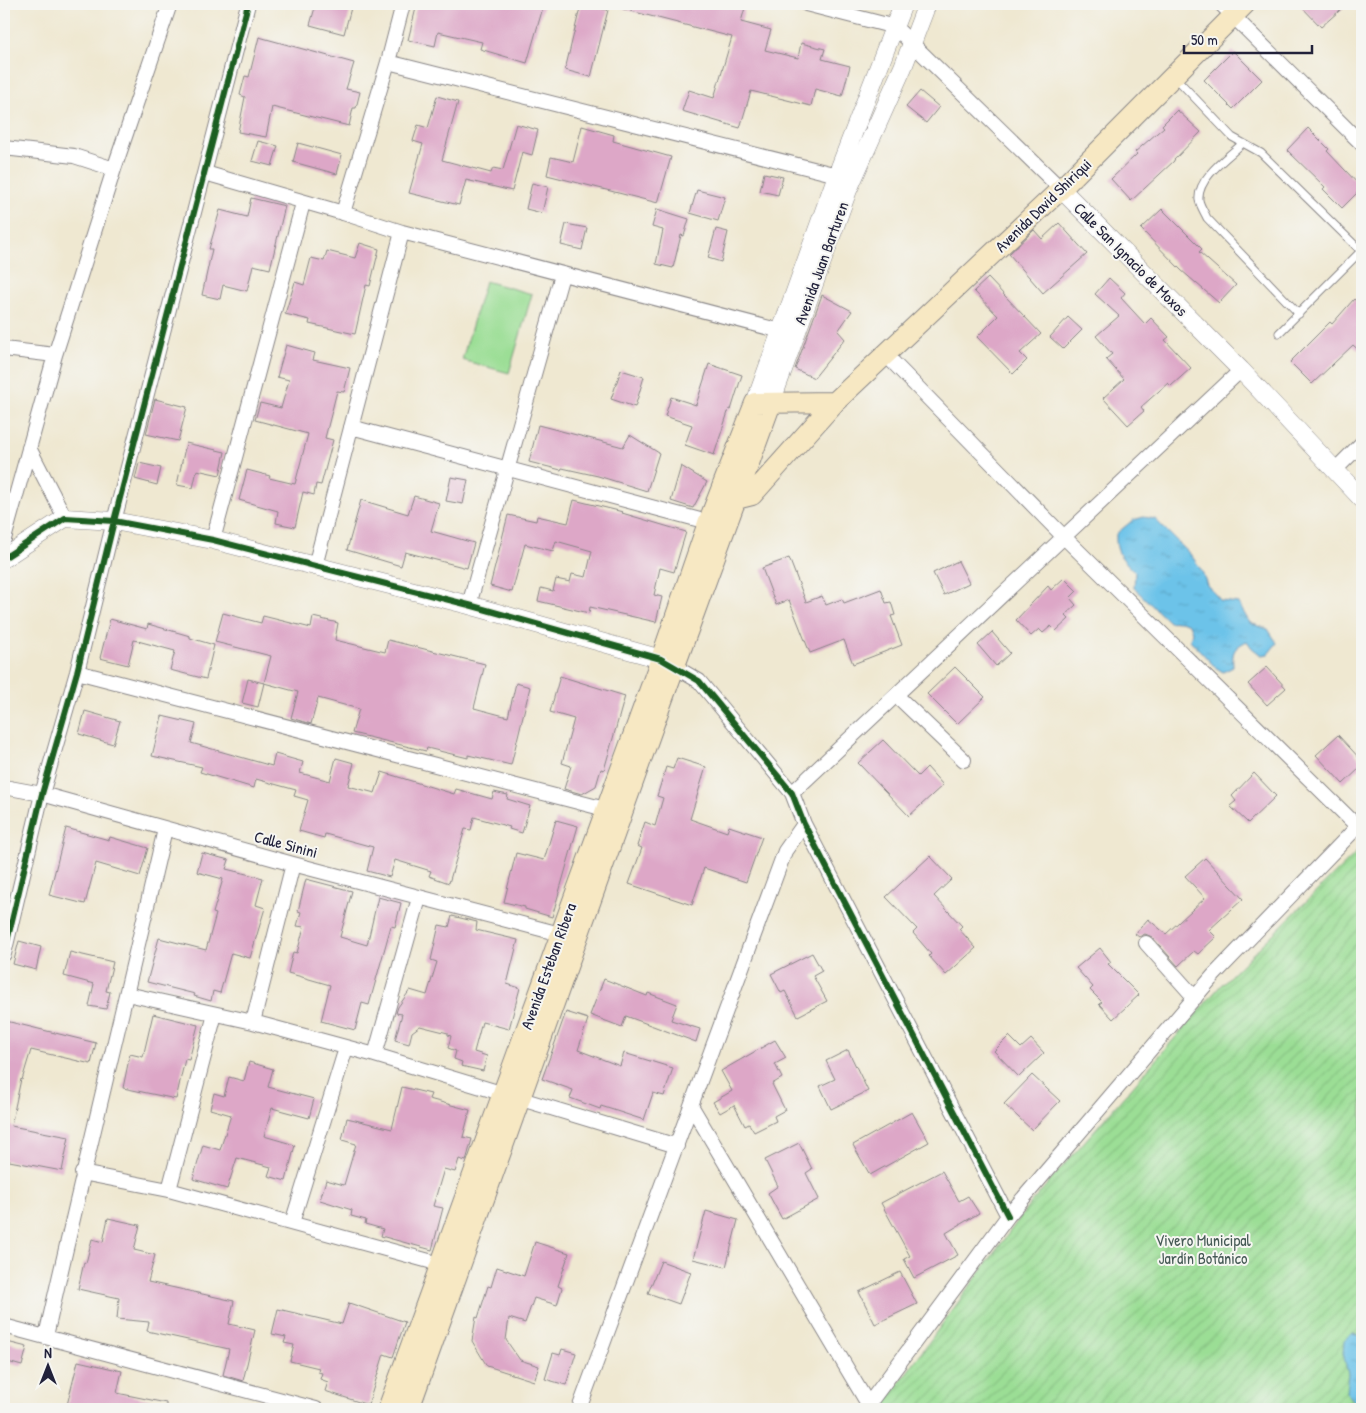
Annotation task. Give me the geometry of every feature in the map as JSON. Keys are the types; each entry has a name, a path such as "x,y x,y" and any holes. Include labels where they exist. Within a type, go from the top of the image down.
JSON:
{"main road":[{"name":"Avenida David Shiriqui","path":"728,496 752,495 835,402 1061,189 1174,76 1234,8"},
{"path":"763,403 835,402"},
{"name":"Avenida Juan Barturen","path":"717,525 763,403"},
{"name":"Avenida Esteban Ribera","path":"388,1409 440,1264 512,1095 717,525"},
{"name":"Avenida Esteban Ribera","path":"409,1409 512,1095 560,934 605,809 668,663"}],"street":[{"path":"4,539 55,355 114,169 170,4"},
{"path":"4,954 37,793 77,672 114,521 248,4"},
{"path":"343,213 388,62 403,4"},
{"path":"806,4 895,27"},
{"name":"Avenida Juan Barturen","path":"763,403 781,331 837,176 903,4"},
{"name":"Avenida Juan Barturen","path":"763,403 848,190 912,44 926,4"},
{"path":"1234,8 1361,141"},
{"name":"Calle San Ignacio de Moxos","path":"895,27 1061,189 1241,370 1362,499"},
{"path":"388,62 837,176"},
{"path":"4,148 74,156 114,169"},
{"path":"205,174 343,213 402,232 781,331"},
{"path":"213,540 303,203"},
{"path":"315,566 402,232"},
{"path":"470,605 562,275"},
{"path":"4,349 55,355"},
{"path":"692,1107 866,1407 1008,1216 1214,975 1360,824 1064,536 885,354"},
{"path":"792,793 1241,370"},
{"path":"351,427 717,525"},
{"path":"1335,470 1362,443"},
{"path":"29,448 65,518"},
{"path":"4,558 65,518 114,521 213,540 470,605 668,663 699,682 792,793 804,824 1008,1216"},
{"path":"77,672 605,809"},
{"path":"896,695 964,760"},
{"name":"Calle Sinini","path":"4,788 37,793 418,898 560,934"},
{"path":"579,1409 692,1107 785,850 804,824"},
{"path":"46,1336 82,1173 127,994 165,829"},
{"path":"253,1022 293,864"},
{"path":"375,1055 418,898"},
{"path":"1146,943 1194,998"},
{"path":"127,994 253,1022 375,1055 677,1146"},
{"path":"169,1190 215,1014"},
{"path":"292,1223 346,1048"},
{"path":"82,1173 169,1190 440,1264"},
{"path":"4,1326 316,1409"}],"lane":[{"path":"1174,76 1232,137 1261,153 1362,250 1280,333"},
{"path":"1243,143 1207,176 1202,185 1199,200 1207,218 1299,314"}],"green space":[{"path":"485,281 532,294 509,373 462,360"},
{"name":"Vivero Municipal Jardín Botánico","path":"1362,847 1362,1409 880,1409 1030,1204 1222,984"}],"water":[{"path":"1144,517 1155,519 1191,555 1202,571 1207,585 1221,601 1238,603 1250,623 1268,629 1277,643 1268,654 1261,655 1247,641 1234,651 1233,667 1223,672 1215,667 1190,640 1192,632 1189,624 1181,621 1169,622 1134,588 1135,572 1118,551 1116,534 1133,520"},
{"path":"1352,1334 1362,1336 1362,1407 1346,1392 1348,1374 1343,1353 1344,1341"}],"building":[{"path":"316,4 352,4 344,34 310,25"},
{"path":"417,4 544,4 527,63 480,49 482,42 438,32 435,46 408,40"},
{"path":"581,4 608,10 591,77 565,70"},
{"path":"623,4 746,4 741,22 771,30 765,50 798,58 801,43 825,49 822,59 850,66 842,96 815,89 811,106 751,91 740,128 682,111 689,90 714,98 732,37 623,9"},
{"path":"1299,4 1347,4 1321,27"},
{"path":"259,37 354,63 346,89 360,92 356,108 353,108 349,126 272,107 266,137 238,132 245,97 240,95 245,76 249,77"},
{"path":"1233,51 1262,80 1233,109 1204,80"},
{"path":"920,91 939,107 926,123 906,107"},
{"path":"437,96 458,102 442,160 491,173 493,168 503,170 516,124 538,130 532,155 522,152 512,191 466,180 459,205 409,193 423,144 413,141 418,125 428,128"},
{"path":"1177,110 1201,132 1174,161 1131,201 1111,179 1137,154 1135,152 1164,127 1162,125"},
{"path":"582,126 614,135 613,141 671,157 658,203 547,175 551,157 573,162"},
{"path":"1308,128 1329,149 1327,151 1362,188 1342,208 1323,189 1325,187 1287,150"},
{"path":"258,141 278,146 272,166 252,161"},
{"path":"298,143 342,155 337,174 293,162"},
{"path":"764,173 783,177 778,195 760,191"},
{"path":"532,183 548,187 542,213 526,209"},
{"path":"697,190 725,197 718,221 690,213"},
{"path":"251,198 285,206 270,269 253,265 247,291 223,285 220,299 202,295 212,249 209,249 220,210 247,217"},
{"path":"657,209 689,219 684,236 681,235 673,268 656,264 663,230 652,227"},
{"path":"1162,209 1202,249 1199,252 1236,285 1219,303 1181,270 1141,229"},
{"path":"1059,223 1087,254 1043,293 1009,254 1034,230 1042,239"},
{"path":"566,224 587,228 582,250 561,245"},
{"path":"716,229 728,232 721,262 708,258"},
{"path":"360,243 379,249 370,286 366,285 355,334 309,324 310,320 285,314 295,282 304,285 311,258 324,261 327,251 355,258"},
{"path":"988,278 1041,334 1020,353 1027,360 1013,374 977,337 998,316 974,291"},
{"path":"1109,278 1125,293 1121,298 1145,324 1151,318 1169,337 1165,340 1191,368 1171,386 1168,383 1141,407 1144,411 1128,425 1103,398 1124,379 1106,359 1112,354 1096,336 1119,316 1095,294"},
{"path":"822,295 852,311 838,331 845,339 814,378 795,369"},
{"path":"1354,299 1362,306 1362,353 1353,345 1312,384 1290,362 1330,322 1332,324"},
{"path":"1068,317 1082,330 1063,349 1050,337"},
{"path":"286,345 315,353 313,360 350,368 344,392 337,391 325,438 333,440 321,485 316,484 314,495 303,492 295,527 276,523 278,511 239,500 247,470 270,476 269,478 295,484 308,434 255,420 260,403 281,408 289,380 277,377"},
{"path":"709,364 742,375 714,455 685,445 692,425 665,416 671,397 696,405"},
{"path":"621,370 644,377 635,407 611,399"},
{"path":"155,399 187,407 178,441 146,434"},
{"path":"538,425 623,447 630,435 659,453 647,491 598,476 529,462"},
{"path":"186,443 225,452 220,475 197,470 193,488 177,485"},
{"path":"139,463 161,468 157,485 135,479"},
{"path":"681,466 707,482 693,508 671,501"},
{"path":"451,477 468,480 463,504 446,501"},
{"path":"414,496 439,503 431,531 474,543 467,568 405,552 401,566 347,550 361,500 408,514"},
{"path":"574,500 623,512 686,532 674,572 660,568 654,595 662,597 656,622 590,607 589,613 538,601 541,588 553,591 556,579 570,582 572,574 586,577 592,551 556,541 553,551 525,544 512,592 490,586 508,515 536,521 537,516 568,523"},
{"path":"789,558 806,602 822,596 826,605 842,599 844,603 881,589 886,603 891,602 895,615 891,616 902,645 853,664 844,640 810,653 789,600 776,605 762,568"},
{"path":"958,561 969,583 944,595 933,573"},
{"path":"1064,578 1077,591 1070,598 1076,605 1065,615 1069,619 1056,631 1051,626 1043,633 1039,629 1031,636 1016,620 1048,586 1051,590"},
{"path":"223,613 261,623 263,616 311,628 313,617 338,623 335,640 385,652 388,640 485,664 474,708 508,717 516,683 530,687 511,765 468,755 468,758 427,748 426,751 352,733 359,709 318,698 311,724 291,718 298,692 264,683 271,656 215,642"},
{"path":"110,619 147,629 148,624 214,645 206,679 170,670 175,651 134,640 128,665 100,658"},
{"path":"992,632 1010,653 996,666 978,645"},
{"path":"955,667 985,697 957,724 927,694"},
{"path":"1267,667 1286,688 1267,705 1248,684"},
{"path":"560,676 625,696 604,770 601,769 596,786 582,794 564,789 571,766 562,763 574,719 550,712"},
{"path":"248,679 264,683 258,707 242,703"},
{"path":"85,711 120,721 113,744 79,734"},
{"path":"162,716 196,724 191,743 272,766 275,754 303,762 300,773 330,781 336,758 354,763 348,786 375,793 382,772 454,794 456,789 492,799 494,792 508,795 507,799 530,806 522,833 509,829 510,827 474,817 471,830 465,829 449,883 429,876 431,871 395,860 390,877 367,871 373,847 325,834 324,838 299,831 308,800 294,796 296,790 256,779 254,788 200,772 202,767 152,756"},
{"path":"1338,735 1362,761 1362,766 1343,784 1316,755"},
{"path":"883,740 918,776 927,767 943,785 909,816 858,763"},
{"path":"677,758 706,767 690,819 727,832 729,826 762,837 746,882 704,868 692,905 629,884 642,848 637,846 645,822 655,826 663,798 657,796 666,767 673,769"},
{"path":"1254,773 1276,796 1248,823 1230,806 1236,801 1232,796"},
{"path":"556,820 578,826 552,917 504,902 516,853 544,860"},
{"path":"66,828 109,840 110,837 148,848 140,876 96,863 85,904 49,895"},
{"path":"202,853 229,860 226,869 263,878 256,905 265,908 250,958 231,953 220,993 213,991 211,1001 194,996 195,994 147,982 159,938 206,950 216,914 213,913 223,879 197,872"},
{"path":"930,856 952,879 934,896 962,926 959,929 976,948 946,975 929,956 931,954 913,933 917,929 886,897"},
{"path":"1205,858 1243,899 1209,930 1216,937 1198,954 1194,951 1178,966 1152,937 1145,934 1139,937 1135,934 1148,919 1166,934 1205,898 1185,876"},
{"path":"306,879 352,891 340,937 367,945 378,897 401,903 395,927 391,926 369,1005 362,1003 355,1030 321,1021 330,985 288,973 293,952 297,953 304,927 297,926 301,912 298,911"},
{"path":"452,916 477,922 476,930 518,940 507,984 520,988 509,1029 482,1022 474,1052 487,1056 483,1071 461,1066 462,1062 454,1059 456,1051 448,1048 451,1036 448,1033 420,1026 412,1032 409,1044 395,1040 402,1014 396,1013 398,1007 410,990 427,995 437,962 431,960 439,925 449,927"},
{"path":"19,941 41,947 36,970 13,964"},
{"path":"1100,948 1111,962 1108,964 1139,995 1113,1019 1099,1004 1102,1002 1090,990 1093,987 1076,968"},
{"path":"70,952 113,962 106,991 110,992 106,1009 89,1006 94,984 64,976"},
{"path":"812,953 822,971 813,976 827,1001 798,1016 785,991 781,993 771,974"},
{"path":"604,979 647,996 648,993 677,1004 671,1020 700,1029 696,1042 626,1016 622,1027 590,1015"},
{"path":"566,1012 588,1019 578,1050 620,1066 624,1053 673,1068 664,1096 653,1093 644,1120 601,1106 600,1109 570,1098 573,1090 542,1079"},
{"path":"153,1014 198,1025 189,1060 185,1059 176,1099 123,1088 130,1054 143,1057"},
{"path":"6,1021 96,1043 91,1064 31,1050 21,1079 11,1126 69,1137 62,1171 4,1160 4,1032"},
{"path":"1009,1036 1021,1048 1031,1039 1044,1053 1019,1077 994,1051"},
{"path":"775,1040 786,1058 775,1064 782,1078 772,1084 785,1110 774,1116 776,1121 754,1132 749,1124 745,1126 734,1105 720,1113 713,1102 732,1091 721,1071"},
{"path":"848,1050 868,1091 831,1109 820,1086 835,1079 826,1061"},
{"path":"249,1062 273,1069 268,1087 314,1099 309,1118 272,1108 264,1136 295,1145 286,1181 268,1176 271,1167 237,1158 227,1189 193,1179 203,1145 220,1150 231,1115 210,1109 214,1093 224,1096 229,1077 244,1081"},
{"path":"1032,1075 1060,1101 1032,1130 1004,1104"},
{"path":"402,1087 431,1094 429,1099 470,1110 463,1137 472,1139 466,1161 459,1159 455,1172 444,1169 433,1206 443,1208 432,1250 381,1236 383,1229 365,1224 366,1220 351,1216 352,1210 320,1200 326,1180 344,1185 356,1144 342,1140 347,1118 392,1129"},
{"path":"912,1112 929,1142 870,1175 853,1145"},
{"path":"799,1143 812,1169 806,1173 819,1199 782,1219 768,1193 778,1186 765,1160"},
{"path":"942,1171 959,1201 968,1196 979,1213 946,1233 958,1255 914,1278 904,1259 910,1256 881,1203"},
{"path":"706,1211 738,1220 726,1267 693,1259"},
{"path":"108,1218 140,1225 134,1250 155,1255 148,1282 234,1301 229,1324 255,1330 243,1381 223,1375 229,1349 147,1331 149,1322 117,1319 119,1298 78,1289 84,1262 86,1263 92,1239 103,1242"},
{"path":"535,1242 569,1253 558,1286 562,1288 557,1305 534,1298 525,1323 509,1318 506,1340 520,1360 539,1366 534,1381 487,1366 472,1341 476,1317 478,1318 488,1286 491,1287 497,1267 524,1276"},
{"path":"661,1261 691,1272 679,1304 648,1293"},
{"path":"900,1272 917,1304 875,1324 859,1292"},
{"path":"349,1303 405,1322 393,1357 384,1354 368,1405 325,1391 328,1382 320,1379 322,1373 318,1372 319,1368 290,1361 294,1345 284,1343 286,1337 272,1334 278,1309 342,1324"},
{"path":"7,1342 27,1347 22,1366 4,1361"},
{"path":"562,1349 576,1353 566,1385 545,1379 553,1353 560,1355"},
{"path":"78,1361 122,1371 117,1393 166,1403 166,1409 66,1409"}],"cycle path":[{"path":"4,954 42,794 77,672 114,521 248,4"},
{"path":"4,558 65,518 114,521 213,540 469,605 661,659 699,681 792,793 804,824 1008,1216"}]}
